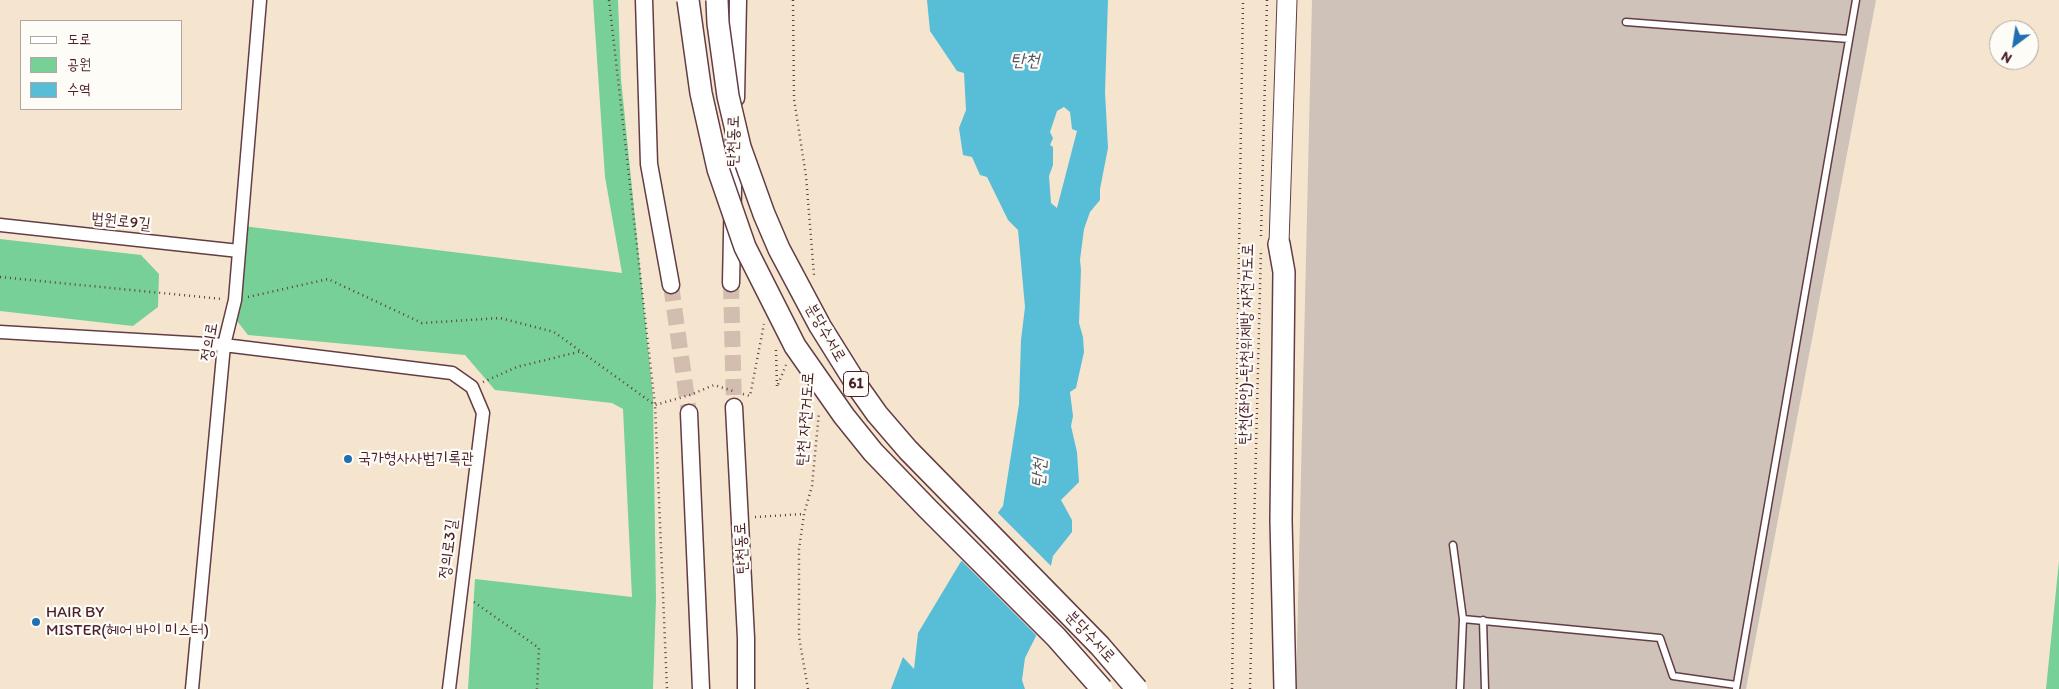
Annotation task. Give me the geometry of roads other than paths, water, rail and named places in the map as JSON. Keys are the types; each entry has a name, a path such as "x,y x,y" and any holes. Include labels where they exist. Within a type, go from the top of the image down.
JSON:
{"highway":[{"name":"분당수서로","path":"688,0 701,93 718,169 745,247 795,346 844,416 873,452 1056,637 1102,689"},
{"name":"분당수서로","path":"717,0 718,23 728,96 740,147 764,214 779,249 820,326 877,414 908,450 1100,646 1137,689"},
{"path":"1279,244 1284,272 1281,520 1285,689"},
{"path":"1275,689 1271,461 1279,244"}],"main road":[{"path":"1279,244 1287,0"}],"street":[{"name":"정의로","path":"192,689 224,345 234,300 239,251 260,0"},
{"path":"644,0 650,164 671,285"},
{"name":"탄천동로","path":"731,283 738,0"},
{"name":"법원로9길","path":"0,225 239,251"},
{"path":"0,332 224,345"},
{"name":"정의로3길","path":"224,345 452,372 472,387 483,414 449,689"},
{"name":"탄천동로","path":"734,407 741,517 746,689"},
{"path":"689,413 701,689"}],"lane":[{"path":"1463,619 1660,638 1673,676 1736,687 1856,0"},
{"path":"1626,22 1849,39"},
{"path":"1453,545 1463,619 1460,689"},
{"path":"1483,620 1485,689"}],"water":[{"name":"탄천","path":"927,0 1108,0 1105,92 1108,148 1100,189 1100,200 1090,212 1084,229 1080,260 1079,323 1083,337 1084,352 1076,388 1070,392 1073,416 1071,426 1077,452 1079,482 1061,500 1072,520 1072,532 1053,556 1036,636 1025,658 1022,680 1025,689 891,689 903,657 914,669 918,633 960,563 1003,506 1019,404 1021,340 1025,307 1018,230 1008,220 987,177 980,175 972,157 963,155 959,128 966,110 964,73 957,71 930,31","holes":["1064,107 1070,112 1072,129 1077,131 1057,208 1051,203 1049,176 1053,165 1053,147 1050,145 1053,138 1050,132 1057,111"]}],"tunnel":[{"path":"731,283 734,407"},
{"path":"671,285 689,413"}],"place":[{"name":"국가형사사법기록관","path":"348,459"},
{"name":"HAIR BY MISTER(헤어 바이 미스터)","path":"36,622"}]}
